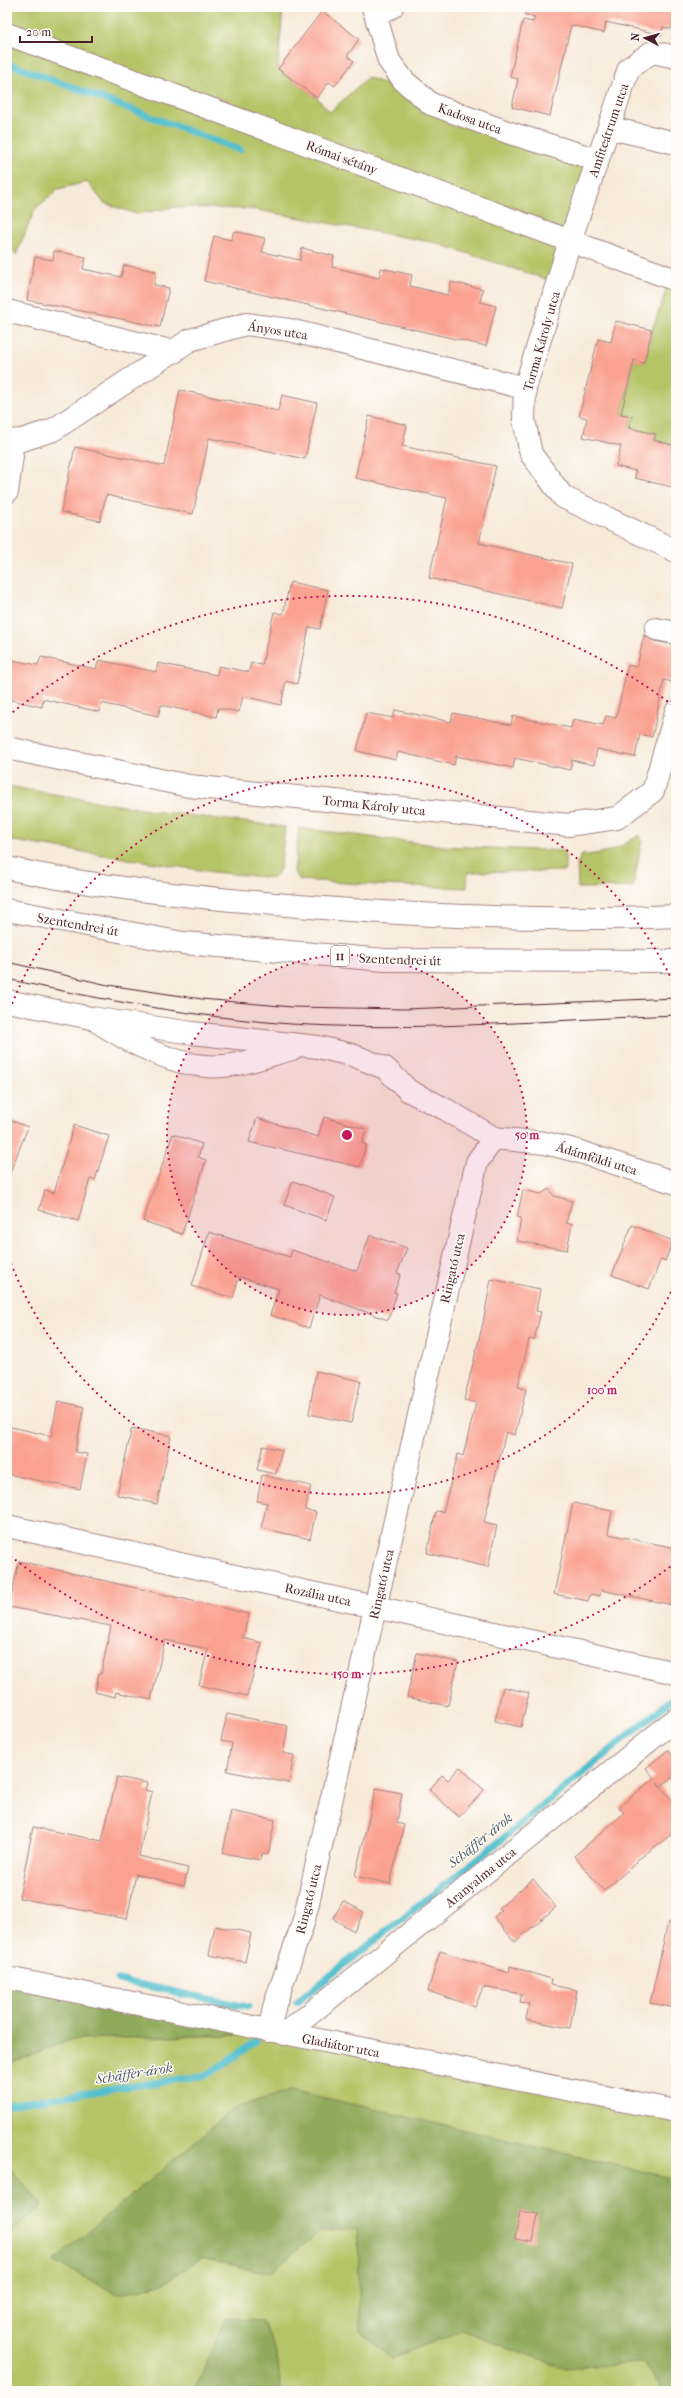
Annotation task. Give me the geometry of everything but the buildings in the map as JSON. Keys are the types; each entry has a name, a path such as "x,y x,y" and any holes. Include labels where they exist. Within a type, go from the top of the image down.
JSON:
{"street":[{"name":"Kadosa utca","path":"380,10 389,61 404,81 432,104 510,133 598,160"},
{"name":"Római sétány","path":"7,34 676,280"},
{"name":"Amfiteátrum utca","path":"570,241 610,128 629,68 652,52 676,57"},
{"path":"610,128 676,143"},
{"name":"Torma Károly utca","path":"570,241 525,388 524,420 531,454 563,497 676,551"},
{"path":"7,311 174,352"},
{"name":"Ányos utca","path":"8,441 22,440 53,430 174,352 190,340 246,324 289,330 525,388"},
{"path":"7,492 12,456 8,441"},
{"name":"Torma Károly utca","path":"7,748 189,786 568,825 617,818 653,792 676,712"},
{"path":"7,868 56,878 180,895 394,914 592,920 676,916"},
{"name":"Szentendrei út","path":"7,910 183,943 385,960 676,961"},
{"path":"7,1001 91,1018 192,1033 305,1046 352,1055 385,1068 409,1091 445,1109 494,1138"},
{"path":"91,1018 120,1037 150,1051 206,1066 241,1063 305,1046"},
{"name":"Ádámföldi utca","path":"494,1138 545,1143 574,1150 676,1182"},
{"name":"Ringató utca","path":"277,2032 275,2004 304,1920 472,1184 478,1162 494,1138"},
{"name":"Rozália utca","path":"7,1526 676,1673"},
{"name":"Aranyalma utca","path":"277,2032 676,1719"},
{"name":"Gladiátor utca","path":"7,1978 676,2111"}],"green space":[{"path":"7,7 283,7 278,69 317,98 330,112 368,77 431,104 598,160 557,283 436,243 252,209 175,207 136,214 104,203 87,182 58,189 35,209 16,255 7,243"},
{"path":"676,263 676,446 654,440 655,434 629,428 632,416 621,414 634,360 644,363 652,330"},
{"path":"7,786 153,811 285,827 280,870 273,878 213,872 7,840"},
{"path":"299,828 443,846 565,851 565,871 468,872 467,888 376,885 300,880 294,872"},
{"path":"639,835 642,840 633,887 578,888 577,863 582,855 612,850"},
{"path":"7,1978 285,2034 73,2039 7,2065"},
{"path":"285,2034 676,2111 676,2391 7,2391 7,2235 42,2205 7,2165 7,2065 73,2039"},
{"path":"291,2090 676,2179 676,2391 665,2391 643,2363 566,2368 461,2331 392,2358 360,2331 358,2229 321,2231 269,2273 201,2258 164,2283 119,2295 53,2261 235,2108"},
{"path":"7,2165 42,2205 7,2235"},
{"path":"225,2318 263,2321 277,2355 281,2391 195,2391"}],"waterway":[{"path":"7,63 240,150"},
{"name":"Schäffer-árok","path":"297,2002 495,1845 676,1696"},
{"path":"118,1980 248,2007"},
{"name":"Schäffer-árok","path":"7,2105 207,2075 256,2041"}],"tram line":[{"path":"7,962 108,985 202,999 292,1007 405,1009 676,998"},
{"path":"7,979 148,1007 219,1017 291,1024 387,1027 435,1026 676,1015"}]}
